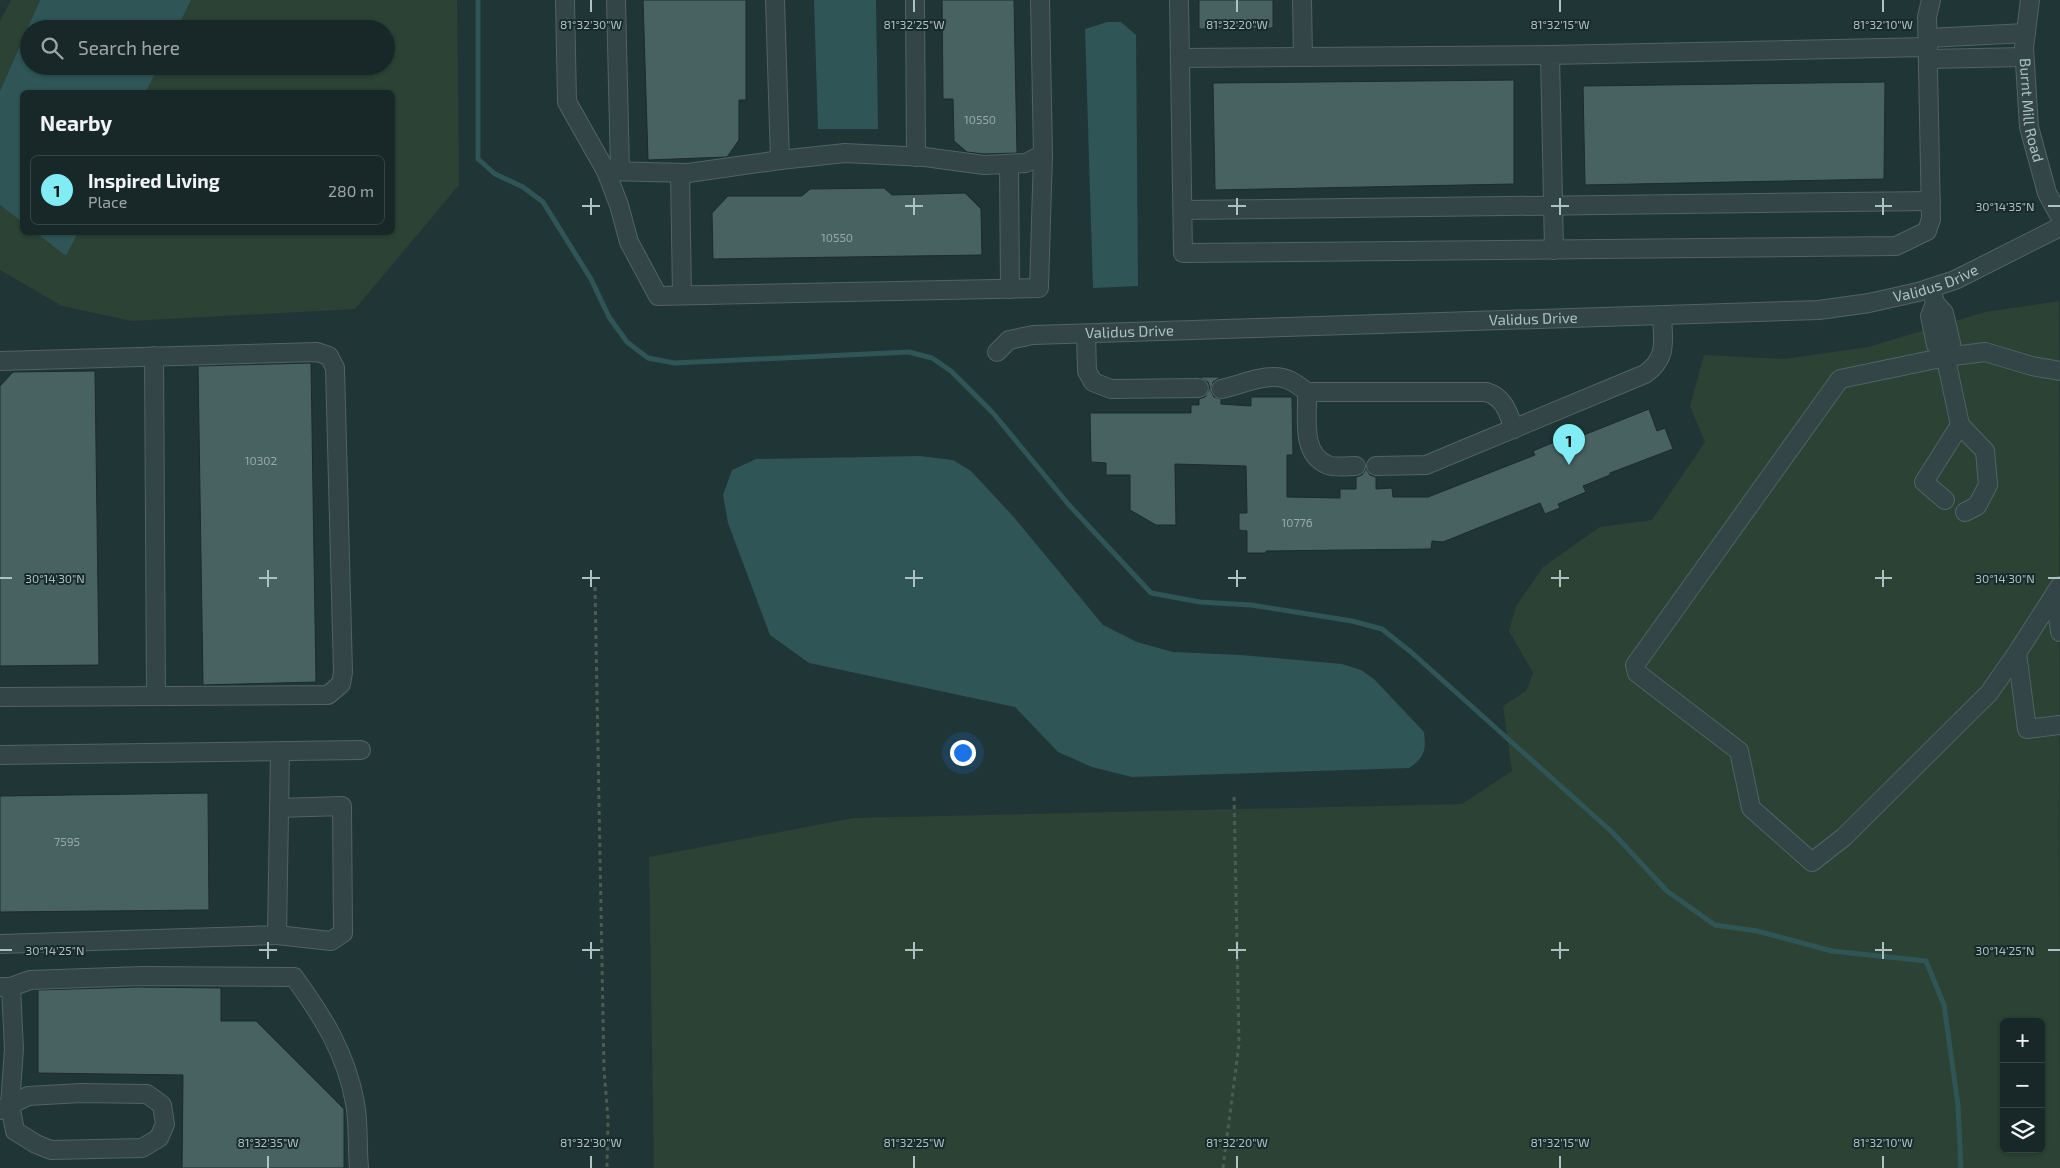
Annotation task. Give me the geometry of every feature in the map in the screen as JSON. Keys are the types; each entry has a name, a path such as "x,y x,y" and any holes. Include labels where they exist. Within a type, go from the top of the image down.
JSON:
{"street":[{"path":"565,0 567,102 613,171"},
{"path":"616,0 613,171 619,205 629,242 658,296 1040,288 1043,154 1040,0"},
{"path":"775,0 780,160"},
{"path":"915,0 916,157"},
{"path":"1178,0 1183,253 1896,246 1927,231 1931,219 1927,17 1930,0"},
{"path":"1302,0 1303,57"},
{"name":"Burnt Mill Road","path":"2030,0 2024,57 2029,127 2048,193 2060,217"},
{"path":"1928,48 2026,33"},
{"path":"1180,58 1550,55 1928,48 2024,57"},
{"path":"1550,55 1554,250"},
{"path":"613,171 680,173 845,153 916,157 984,165 1026,163 1043,154"},
{"path":"1009,164 1010,289"},
{"path":"680,173 682,295"},
{"path":"1183,210 1931,201"},
{"name":"Validus Drive","path":"997,352 1008,340 1033,335 1819,310 1933,296 1955,280 2060,227"},
{"path":"1933,296 1930,316 1936,345 1945,354 1960,425 1985,450 1988,485 1977,506 1965,512"},
{"path":"1376,466 1426,465 1645,374 1661,360 1662,316"},
{"path":"1086,334 1087,371 1093,382 1111,389 1199,388"},
{"path":"0,360 317,352 329,356 335,368 343,672 341,684 328,695 0,697"},
{"path":"2058,589 2018,653 1989,693 1844,837 1812,862 1751,808 1739,751 1637,673 1635,665 1840,379 1945,354 1985,352 2032,366 2060,371"},
{"path":"154,356 156,696"},
{"path":"1221,389 1249,381 1271,378 1289,380 1307,392 1486,392 1493,394 1505,404 1514,428"},
{"path":"1307,392 1308,442 1311,452 1330,466 1356,466"},
{"path":"1945,500 1924,482 1960,425"},
{"path":"2058,589 2060,632"},
{"path":"2018,653 2027,729 2060,725"},
{"path":"0,755 361,750"},
{"path":"277,935 280,752"},
{"path":"0,944 277,935 331,941 343,933 342,806 279,808"},
{"path":"5,1108 28,1096 82,1093 147,1094 162,1106 165,1124 159,1138 142,1148 52,1150 36,1144 15,1132 5,1108 6,987 30,980 142,976 294,977 318,1010 343,1056 355,1104 359,1168"}],"path":[{"path":"594,587 604,1070 608,1118 607,1168"},
{"path":"1223,1168 1239,1044 1234,794"}],"green space":[{"path":"11,0 40,0 31,20 20,20 20,46 0,91 0,21"},
{"path":"191,0 457,0 459,185 355,309 132,321 62,306 0,270 0,205 20,220 20,235 39,235 66,256 77,235 395,235 395,90 147,90 154,75 395,75 395,20 181,20"},
{"path":"2059,301 2060,1168 654,1168 649,857 853,818 1462,804 1512,771 1503,706 1526,691 1533,673 1509,631 1516,606 1543,567 1600,527 1652,520 1705,442 1690,406 1704,355 1784,359 1868,347 1985,312"}],"water":[{"path":"40,0 191,0 181,20 31,20"},
{"path":"814,0 876,0 878,129 818,129"},
{"path":"1107,22 1121,22 1136,35 1138,286 1093,288 1085,29"},
{"path":"20,46 20,75 154,75 147,90 20,90 20,220 0,205 0,91"},
{"path":"39,235 77,235 66,256"},
{"path":"920,456 953,460 971,471 1012,515 1103,625 1137,642 1173,652 1241,655 1342,664 1361,670 1374,679 1424,732 1425,744 1421,757 1409,768 1132,777 1092,767 1058,752 1015,707 809,663 770,635 728,523 723,495 732,470 756,459"}],"building":[{"path":"643,0 746,0 746,100 739,100 739,140 727,157 648,160"},
{"path":"942,0 1014,0 1017,153 984,154 967,152 954,141 953,99 943,99"},
{"path":"1199,0 1273,0 1273,28 1199,29"},
{"path":"1514,80 1514,184 1215,190 1213,83"},
{"path":"1885,82 1884,179 1585,185 1583,86"},
{"path":"884,188 892,195 965,193 981,209 982,255 713,259 712,213 728,196 802,196 810,189"},
{"path":"311,363 316,682 203,685 198,366"},
{"path":"95,371 99,665 0,666 0,386 13,372"},
{"path":"1199,377 1221,377 1213,382 1211,391 1214,397 1221,399 1221,404 1251,406 1251,397 1292,397 1293,455 1287,455 1287,497 1340,498 1340,489 1356,489 1356,477 1362,475 1366,469 1370,475 1376,477 1376,489 1392,488 1393,497 1428,497 1535,455 1533,451 1564,438 1566,442 1649,409 1657,431 1665,428 1673,449 1610,473 1610,475 1583,486 1586,492 1558,504 1560,508 1545,514 1540,503 1443,542 1432,541 1431,549 1266,551 1266,553 1247,553 1247,531 1239,530 1239,513 1247,513 1246,466 1175,464 1176,525 1156,525 1130,510 1130,475 1106,475 1106,463 1091,462 1090,413 1191,413 1191,405 1199,405 1199,399 1205,397 1210,388 1208,382"},
{"path":"208,793 209,910 0,912 0,796"},
{"path":"138,987 221,988 221,1021 256,1021 344,1109 344,1168 182,1168 183,1075 38,1073 38,990"}],"waterway":[{"path":"478,0 478,159 495,174 523,187 543,202 591,279 609,317 627,342 648,358 674,363 909,352 932,358 951,371 993,413 1069,505 1151,593 1200,602 1251,605 1352,621 1382,629 1411,652 1612,832 1667,891 1715,925 1757,931 1832,951 1926,961 1944,1005 1958,1105 1961,1168"}],"place":[{"name":"Inspired Living","path":"1569,465"}]}
